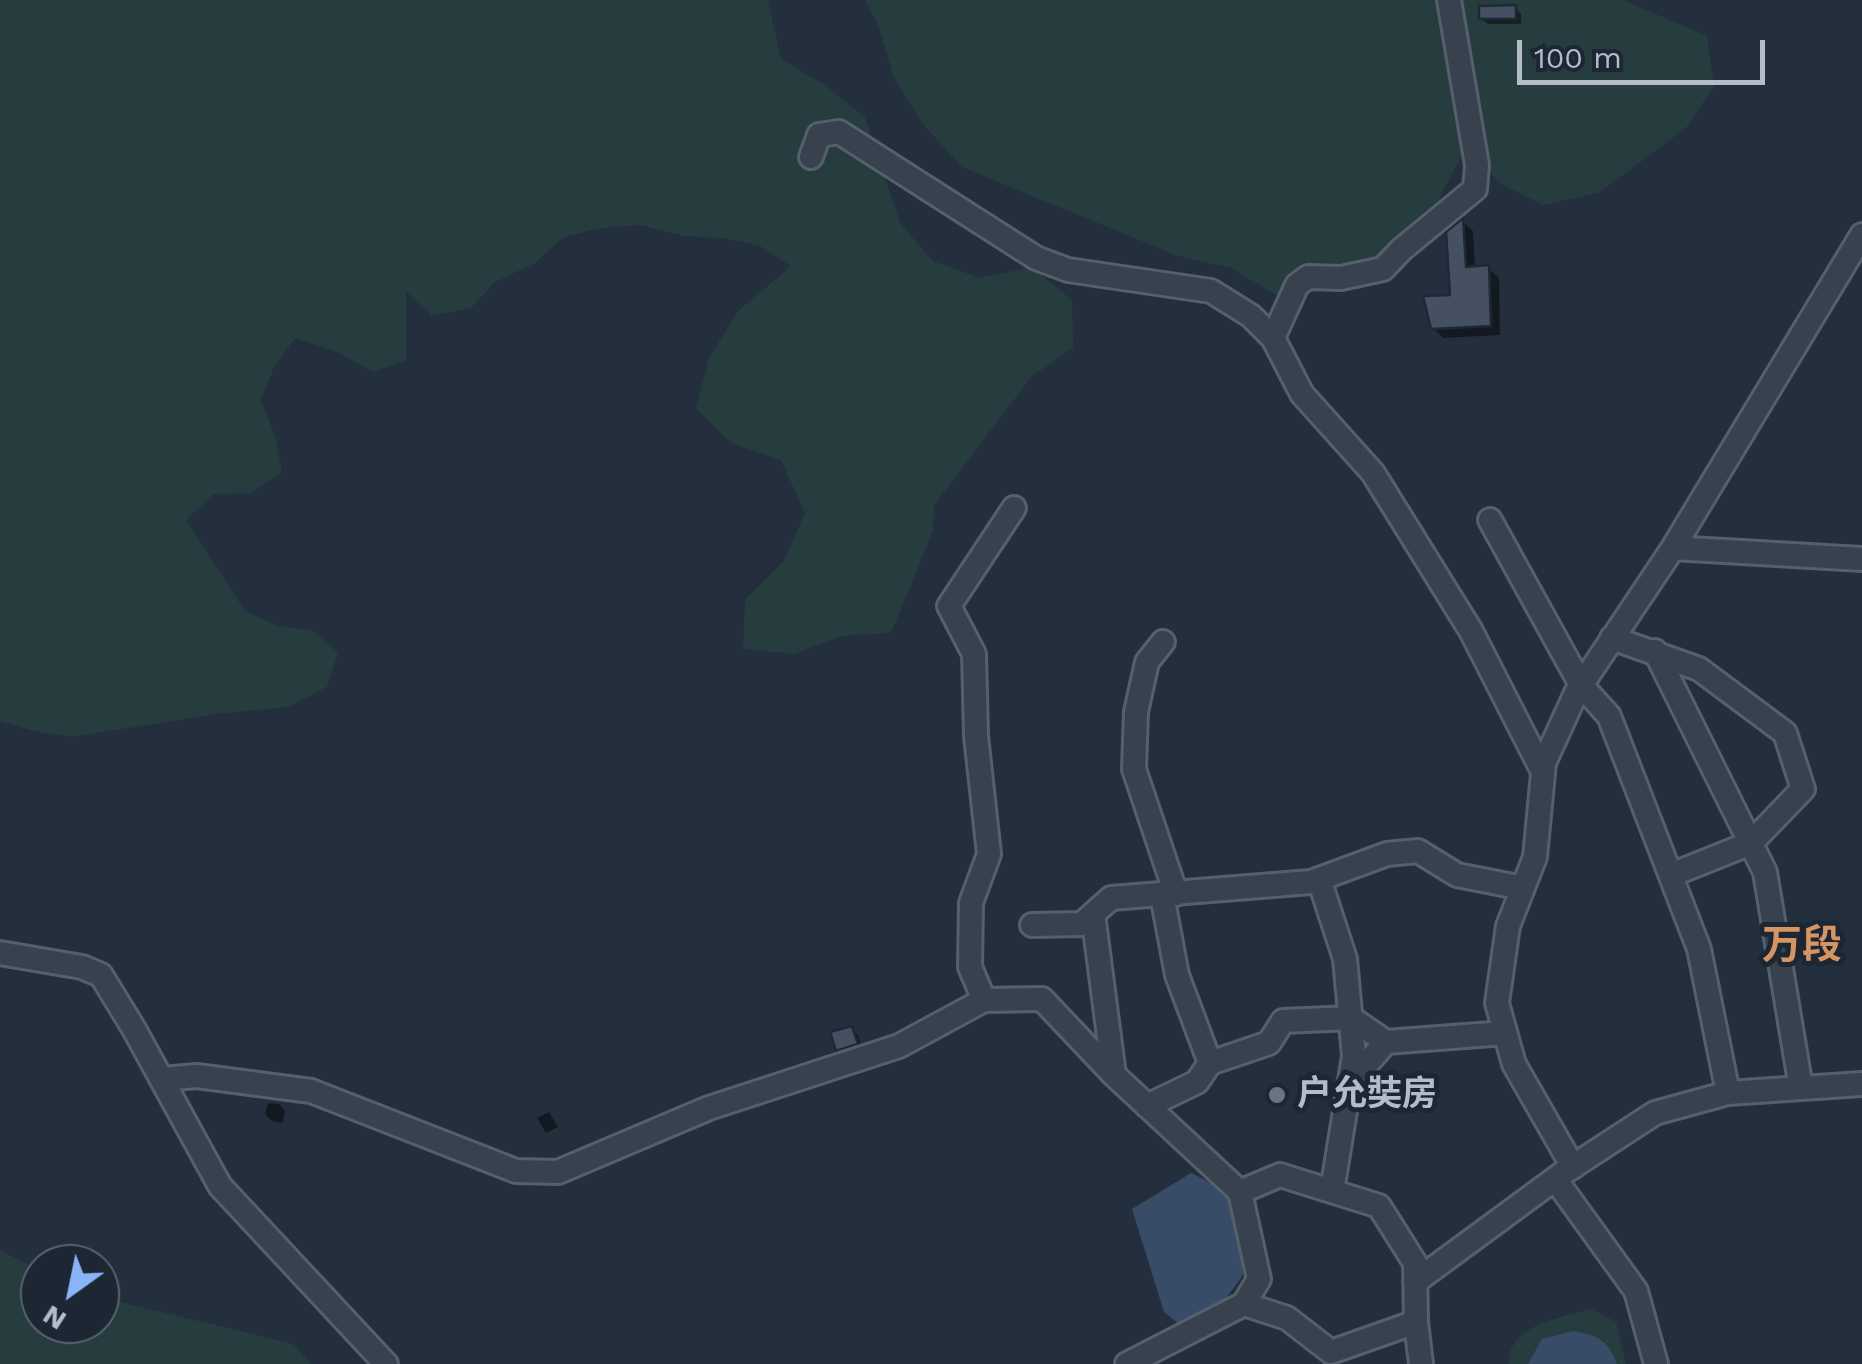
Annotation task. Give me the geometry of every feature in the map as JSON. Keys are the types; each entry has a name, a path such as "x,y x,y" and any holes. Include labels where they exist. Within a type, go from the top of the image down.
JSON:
{"street":[{"path":"1274,338 1297,285 1308,277 1341,278 1383,269 1475,189 1477,165 1449,0"},
{"path":"812,157 819,136 839,132 1036,258 1068,270 1211,291 1250,316 1274,338 1302,394 1372,472 1452,599 1544,772"},
{"path":"1656,1364 1636,1291 1564,1173 1514,1064 1496,1003 1508,926 1535,857 1544,764 1581,685 1673,548 1862,235"},
{"path":"984,1000 970,966 970,903 989,854 976,736 974,654 949,606 1014,508"},
{"path":"1490,520 1581,685 1609,716 1699,949 1728,1092"},
{"path":"1673,548 1862,559"},
{"path":"1612,638 1699,669 1785,732 1803,789 1751,842 1671,875"},
{"path":"1163,642 1147,662 1136,712 1134,769 1169,895 1177,975 1210,1063"},
{"path":"1654,651 1766,872 1801,1088"},
{"path":"1032,925 1082,924 1111,898 1319,880 1387,854 1418,851 1457,875 1523,888"},
{"path":"1319,880 1345,959 1354,1056 1332,1191"},
{"path":"1094,914 1114,1074"},
{"path":"0,953 82,968 101,976 220,1186 386,1364"},
{"path":"162,1079 197,1076 311,1091 516,1170 558,1172 709,1108 899,1046 984,1000 1042,999 1114,1074 1240,1192 1259,1280 1244,1304 1127,1364"},
{"path":"1147,1106 1197,1082 1210,1063 1269,1043 1283,1022 1350,1018 1386,1042 1505,1034"},
{"path":"1350,1082 1386,1042"},
{"path":"1415,1282 1564,1173 1656,1113 1728,1092 1862,1084"},
{"path":"1240,1192 1280,1175 1380,1206 1414,1263 1421,1364"},
{"path":"1244,1304 1287,1318 1331,1352 1416,1322"}],"green space":[{"path":"0,0 768,0 781,59 823,84 865,117 900,223 933,261 980,278 1032,267 1072,300 1073,348 1032,376 934,505 933,531 891,633 841,636 794,654 743,649 745,600 784,561 805,513 781,460 731,443 696,408 709,358 737,312 791,266 760,246 724,238 685,236 641,225 600,228 562,238 535,263 495,282 471,308 432,316 406,291 406,360 373,372 338,352 295,338 274,367 261,400 275,436 282,472 251,493 214,494 186,520 245,611 278,626 312,630 338,653 327,687 288,707 215,714 72,737 0,721"},
{"path":"865,0 1623,0 1707,36 1714,86 1686,128 1599,193 1543,205 1497,182 1470,139 1422,232 1377,257 1324,268 1278,296 1231,268 1178,256 962,167 921,122 894,78 879,27"},
{"path":"0,1250 20,1260 20,1344 120,1344 120,1302 293,1344 311,1364 0,1364"},
{"path":"1591,1309 1616,1322 1626,1364 1509,1364 1517,1340 1527,1331"}],"water":[{"path":"1191,1173 1209,1182 1230,1202 1239,1226 1243,1275 1216,1312 1192,1317 1184,1328 1164,1312 1132,1209"},
{"path":"1573,1331 1601,1340 1617,1364 1528,1364 1542,1339"}],"building":[{"path":"1516,5 1516,19 1479,19 1479,6"},
{"path":"1463,218 1466,267 1489,265 1491,326 1431,329 1423,296 1450,295 1446,232"},
{"path":"852,1026 858,1044 836,1051 830,1032"}],"place":[{"name":"户允奘房","path":"1277,1095"}],"district":[{"name":"万段","path":"1802,946"}]}
